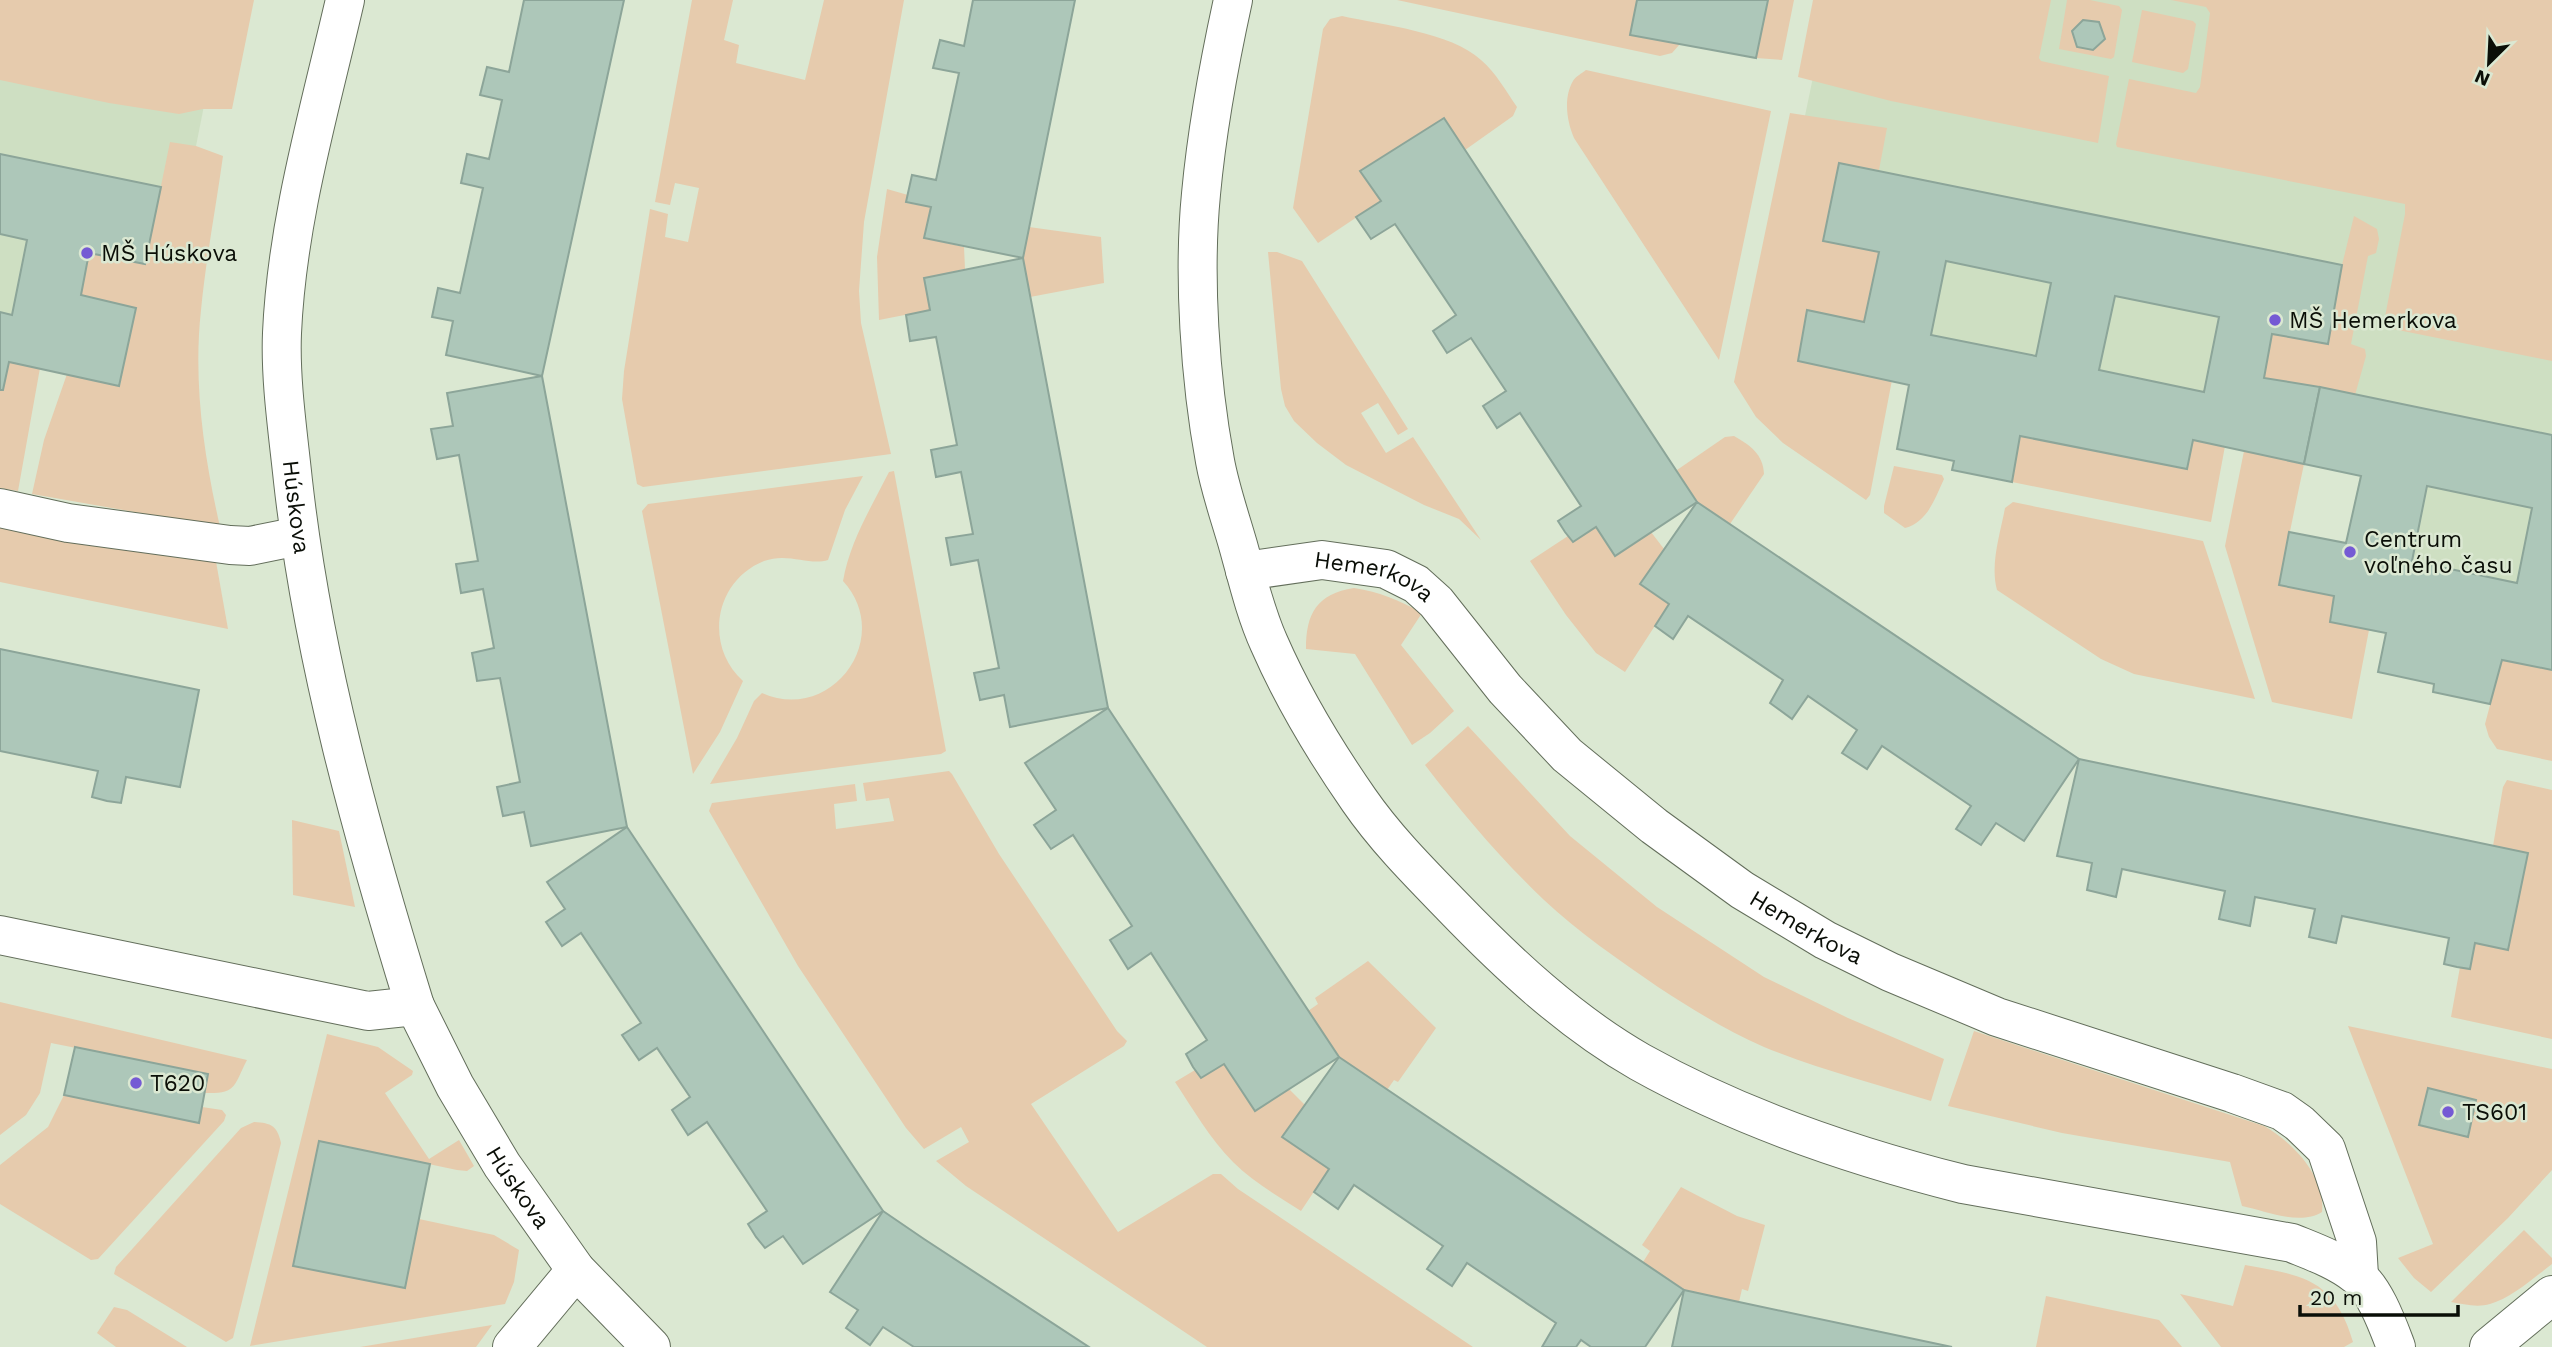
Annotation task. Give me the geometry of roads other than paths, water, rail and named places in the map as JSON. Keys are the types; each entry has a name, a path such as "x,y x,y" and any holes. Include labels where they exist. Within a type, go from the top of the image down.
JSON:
{"street":[{"name":"Húskova","path":"345,0 293,234 282,334 287,425 299,536 342,753 415,1006 455,1086 502,1165 576,1270 651,1347"},
{"path":"1233,0 1210,115 1200,195 1198,268 1202,359 1215,463 1268,641 1308,721 1360,802 1396,849 1495,951 1590,1030 1640,1062 1732,1107 1888,1164 1963,1184 2292,1243 2325,1256 2358,1276 2375,1300 2396,1347"},
{"path":"0,508 68,523 230,545 250,546 299,536"},
{"name":"Hemerkova","path":"1245,571 1322,560 1386,569 1416,584 1436,602 1506,689 1567,755 1654,826 1742,890 1836,945 1891,972 1997,1017 2282,1111 2326,1149 2357,1242 2358,1276"},
{"path":"0,935 368,1011 415,1006"},
{"path":"512,1347 576,1270"},
{"path":"2489,1347 2552,1295"}],"place":[{"name":"MŠ Húskova","path":"87,253"},
{"name":"MŠ Hemerkova","path":"2275,320"},
{"name":"Centrum voľného času","path":"2350,552"},
{"name":"T620","path":"136,1083"},
{"name":"TS601","path":"2448,1112"}]}
